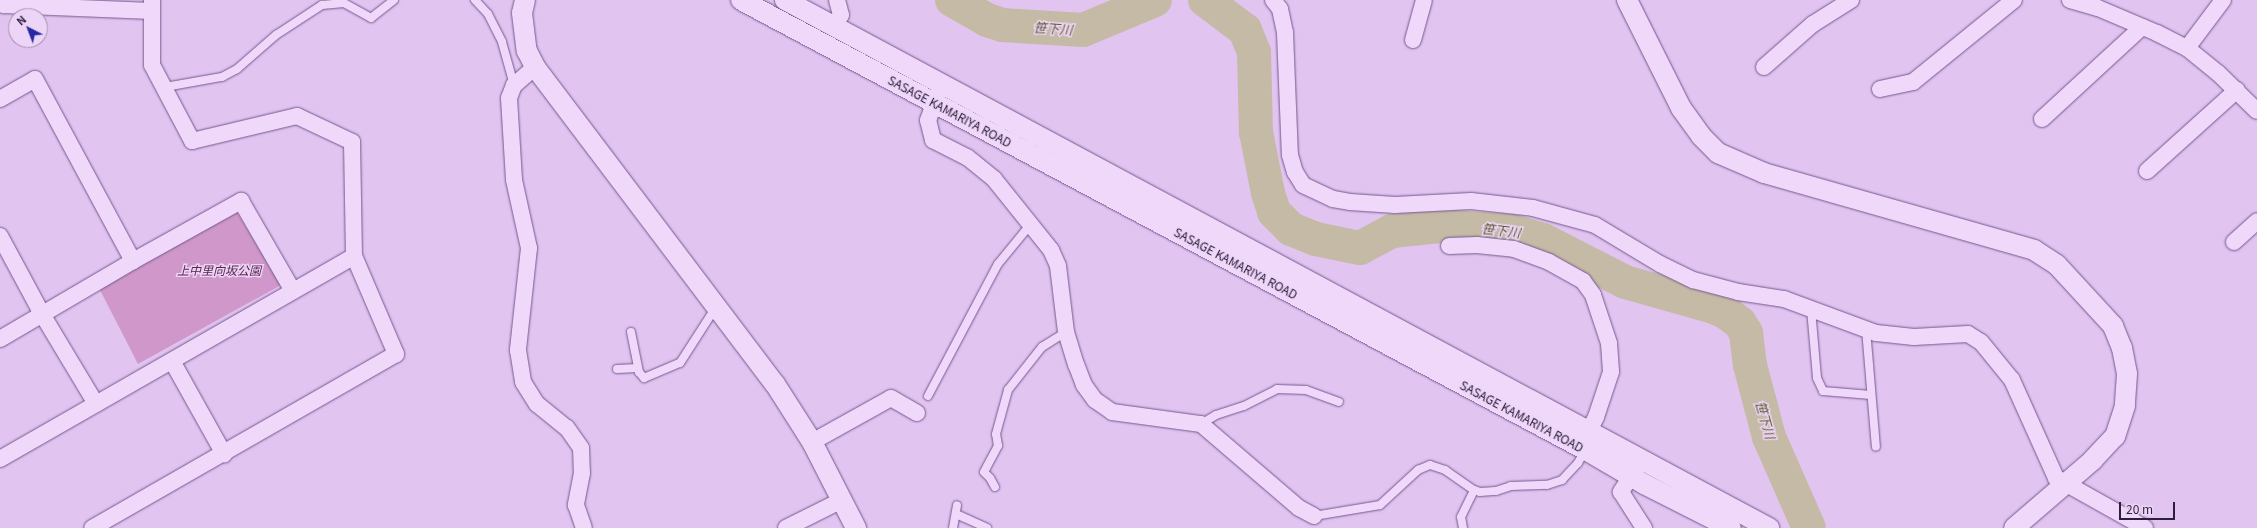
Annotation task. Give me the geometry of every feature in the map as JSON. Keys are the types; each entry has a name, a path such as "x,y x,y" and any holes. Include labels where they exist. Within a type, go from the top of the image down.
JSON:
{"street":[{"path":"1,0 4,5 152,6 152,65 165,87 192,141 297,116 352,142 354,256 396,354 224,454 92,528"},
{"path":"525,0 522,13 527,51 535,67 775,384 812,442 856,528"},
{"name":"SASAGE KAMARIYA ROAD","path":"741,0 1587,440 1642,459 1769,528"},
{"name":"SASAGE KAMARIYA ROAD","path":"785,0 941,84 1587,440 1631,477 1731,528"},
{"path":"834,26 840,15 837,0"},
{"path":"1273,0 1280,9 1285,33 1290,155 1295,172 1303,185 1333,199 1350,202 1395,205 1471,201 1533,208 1595,224 1660,264 1693,280 1738,292 1784,299 1866,327 1876,333 1914,337 1968,334 1981,342 2012,380 2056,478 2145,528"},
{"path":"1413,40 1424,0"},
{"path":"1627,0 1681,108 1701,136 1718,153 1764,173 2034,250 2057,264 2113,326 2122,348 2127,374 2125,406 2115,436 2093,460 2014,528"},
{"path":"1764,67 1813,24 1851,0"},
{"path":"1880,88 1913,82 2014,0"},
{"path":"2070,0 2100,4 2187,48 2256,107"},
{"path":"2187,48 2223,0"},
{"path":"2042,119 2142,26"},
{"path":"535,67 514,85 509,98 514,180 529,248 518,350 523,382 537,404 567,428 581,448 582,473 576,505 584,528"},
{"path":"0,99 35,79 133,261"},
{"path":"941,84 928,120 932,140 967,157 994,179 1051,250 1058,266 1066,332 1084,385 1095,400 1112,412 1201,424 1299,508 1314,516"},
{"path":"2147,170 2236,90"},
{"path":"0,339 133,261 241,201 293,291"},
{"path":"2234,242 2257,221"},
{"path":"0,236 42,314 96,404"},
{"path":"1449,246 1477,245 1514,249 1549,262 1583,281 1593,295 1609,343 1611,372 1587,440"},
{"path":"0,459 354,256"},
{"path":"172,361 224,454"},
{"path":"812,442 891,398 917,413"},
{"path":"1642,459 1621,492 1644,528"},
{"path":"786,528 842,500"}],"lane":[{"path":"165,87 222,77 237,69 276,35 322,4 344,3 371,18 394,0"},
{"path":"475,0 488,14 502,42 514,85"},
{"path":"928,396 998,264 1030,225"},
{"path":"631,332 638,368 644,378 680,363 717,306"},
{"path":"1811,309 1817,378 1823,391 1871,395"},
{"path":"1866,327 1876,447"},
{"path":"995,487 990,478 984,472 998,446 996,434 1008,390 1042,346 1066,332"},
{"path":"617,369 638,368"},
{"path":"1201,424 1216,415 1244,406 1277,389 1306,390 1339,402"},
{"path":"1314,516 1380,505 1418,470 1430,465 1445,470 1474,490 1480,492 1496,491 1511,486 1547,485 1562,480 1578,463 1587,440"},
{"path":"1463,528 1461,518 1474,490"},
{"path":"953,528 956,505"},
{"path":"956,514 987,528"}],"green space":[{"name":"上中里向坂公園","path":"235,209 281,285 138,364 100,290"}],"waterway":[{"name":"笹下川","path":"952,0 987,20 1002,25 1083,30 1155,0"},
{"name":"笹下川","path":"1205,0 1245,30 1254,52 1256,132 1268,193 1274,212 1291,229 1316,239 1360,248 1392,231 1440,226 1513,231 1543,240 1625,282 1714,307 1727,313 1740,323 1746,333 1750,365 1769,437 1809,528"}]}
